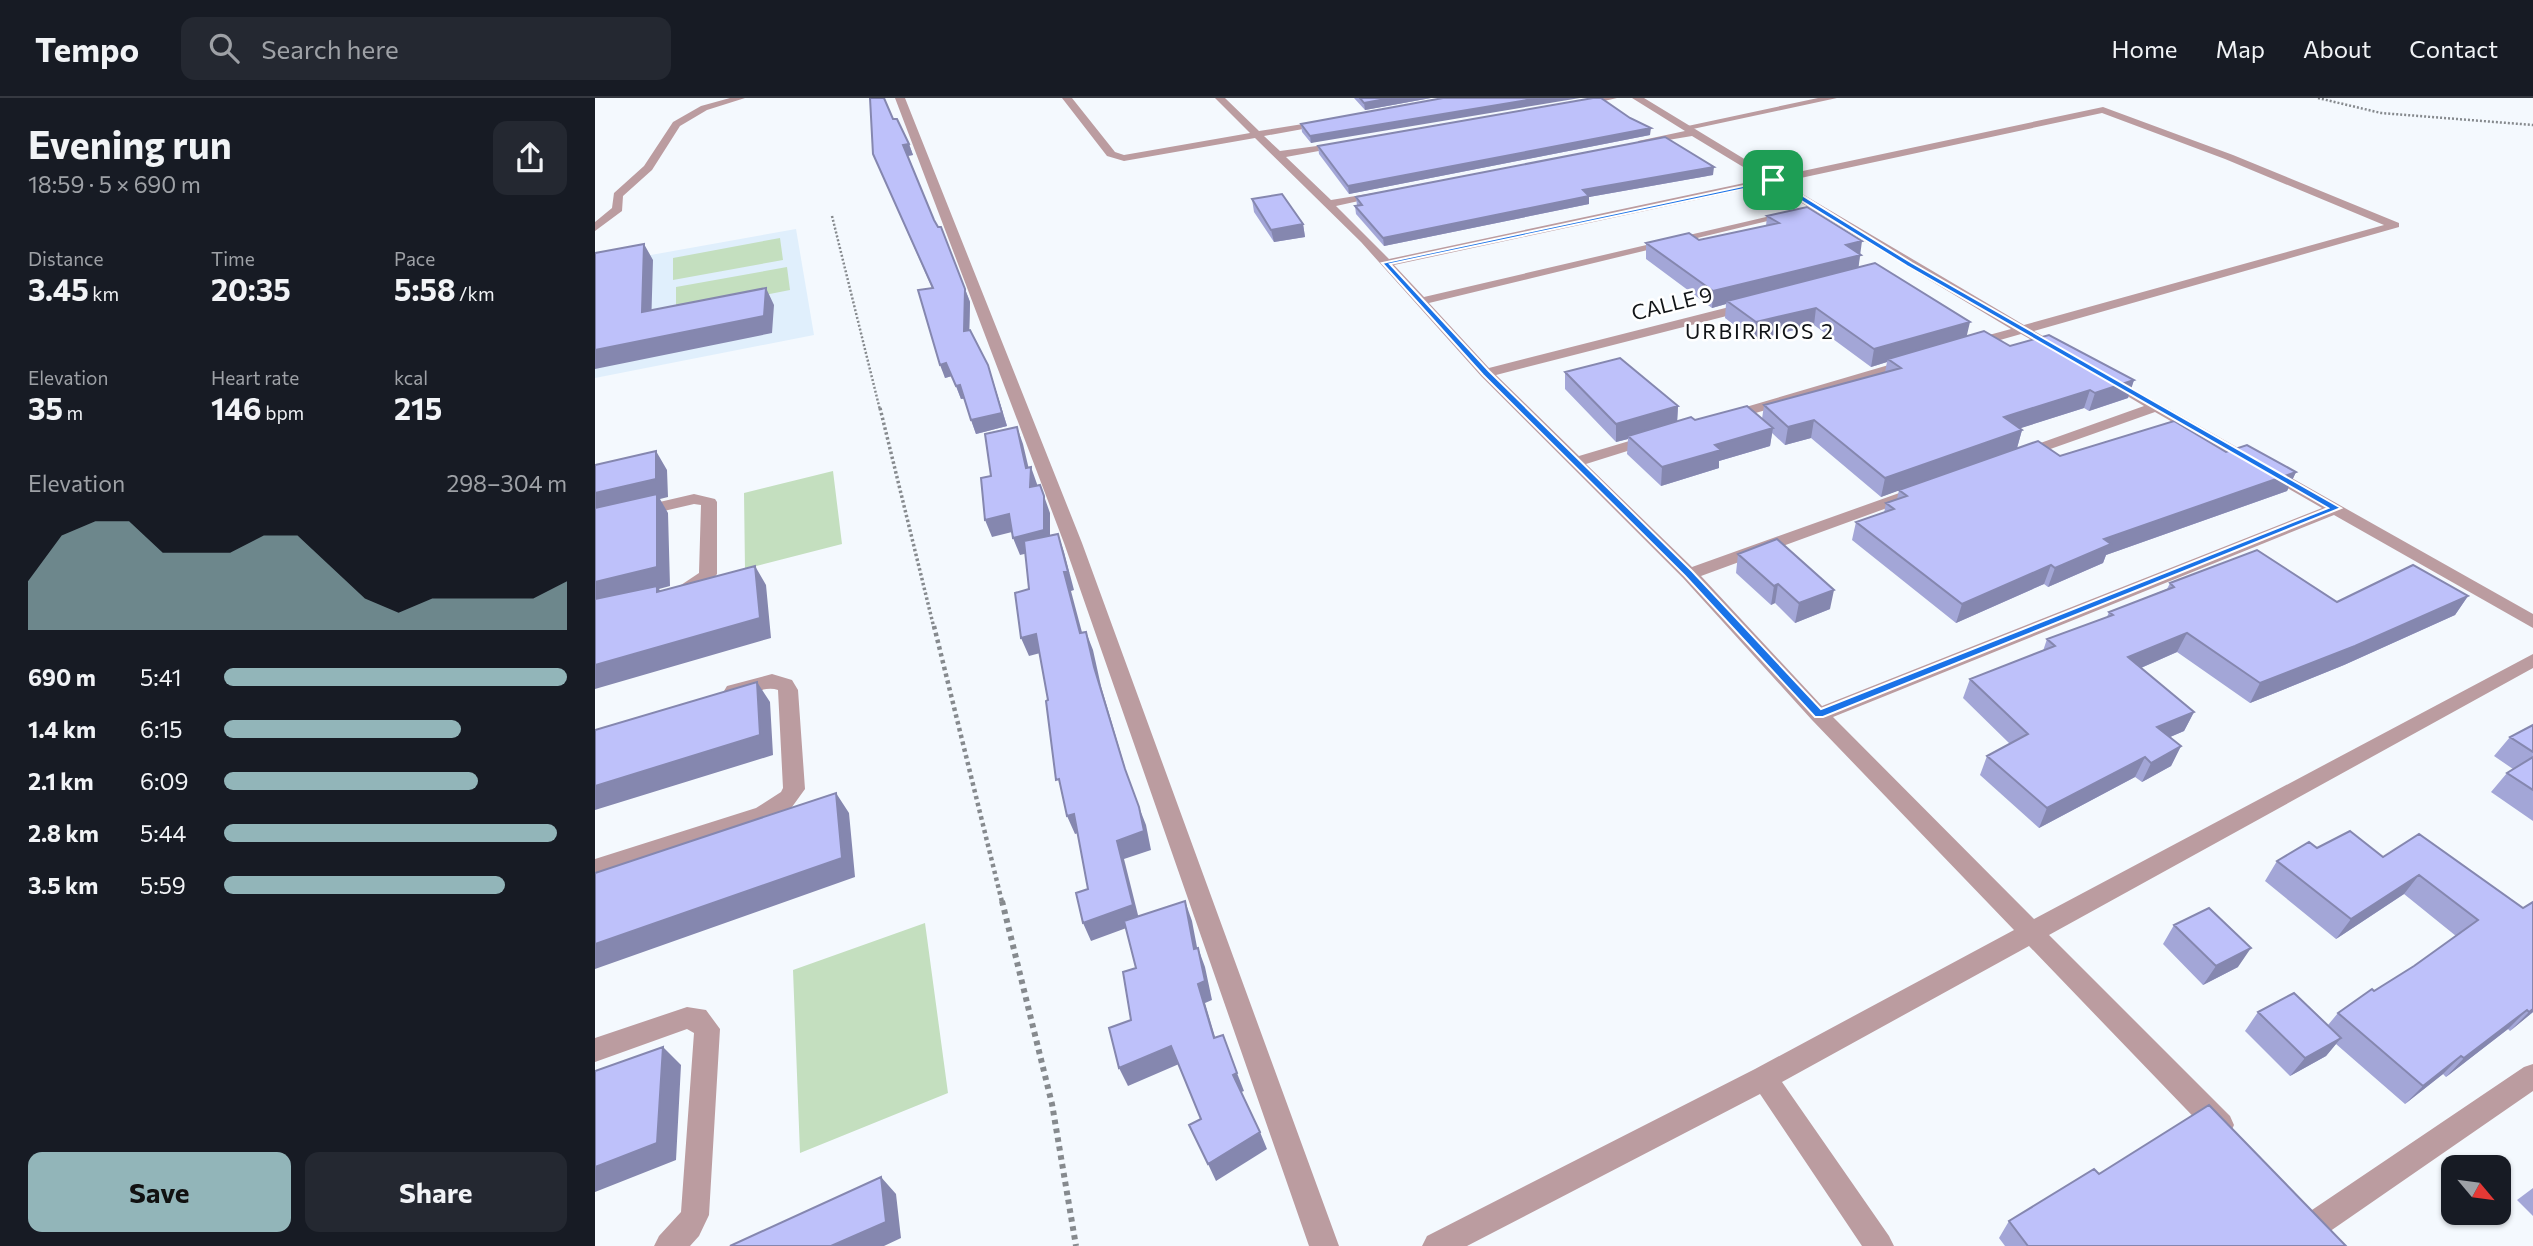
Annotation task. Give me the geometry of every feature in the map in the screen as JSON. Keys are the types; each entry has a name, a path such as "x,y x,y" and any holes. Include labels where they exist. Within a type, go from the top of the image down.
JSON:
{"street":[{"path":"595,228 618,209 618,195 648,168 676,124 704,108 740,98"},
{"path":"900,98 1073,543 1324,1246"},
{"path":"1067,98 1111,154 1130,158 1339,120"},
{"path":"1572,105 1612,98"},
{"path":"1637,98 1815,206 1903,266 2066,355"},
{"path":"1628,146 1832,98"},
{"path":"1226,99 1257,134 1422,301 1486,373 1689,573 1819,715 2230,1136"},
{"path":"1385,263 2103,110 2229,157 2395,225 1955,349"},
{"path":"1278,155 1358,141"},
{"path":"1328,204 1396,190"},
{"path":"1422,301 1815,206"},
{"name":"CALLE 9","path":"1486,373 1764,302"},
{"path":"1706,423 1929,357"},
{"path":"2089,368 2533,622"},
{"path":"2001,462 2157,407"},
{"path":"1575,462 1667,435"},
{"path":"1689,573 1936,485"},
{"path":"595,523 694,499 709,502 708,574 690,588 669,594"},
{"path":"1819,715 2336,508"},
{"path":"1437,1246 1764,1078 2030,931 2533,660"},
{"path":"595,868 764,814 790,796 794,789 788,690 785,685 765,682 713,697"},
{"path":"595,1050 687,1017 698,1018 707,1029 695,1215 689,1226 669,1246"},
{"path":"2318,1225 2533,1076"},
{"path":"1764,1078 1879,1246"}],"path":[{"path":"2318,98 2381,113 2533,125"},
{"path":"832,216 1052,1104 1076,1246"}],"shaded area":[{"path":"796,229 814,335 595,378 595,265"}],"green space":[{"path":"780,238 783,260 673,280 673,258"},
{"path":"787,267 790,290 676,312 676,287"},
{"path":"833,471 842,544 745,569 744,493"},
{"path":"925,923 948,1093 800,1153 793,970"}],"building":[{"path":"870,98 884,98 893,119 897,119 909,144 903,145 934,220 938,227 941,227 965,289 964,331 970,330 988,365 1002,413 971,420 960,385 956,386 946,363 940,365 918,290 933,288 873,154"},
{"path":"1360,98 1391,98 1364,103"},
{"path":"1443,98 1539,98 1310,136 1301,124"},
{"path":"1601,98 1630,118 1651,128 1348,186 1318,146"},
{"path":"1665,137 1714,167 1583,190 1589,196 1383,238 1355,206 1362,205 1356,197"},
{"path":"1282,194 1303,224 1271,230 1252,199"},
{"path":"1807,207 1862,241 1846,245 1861,255 1713,291 1646,243 1689,233 1699,240 1779,223 1767,216"},
{"path":"644,244 642,312 766,288 764,316 595,350 595,253"},
{"path":"1875,263 1970,322 1874,349 1816,308 1756,322 1727,301"},
{"path":"1984,331 2010,346 2049,335 2134,380 2095,393 2090,390 2004,417 2022,430 1885,478 1814,420 1788,427 1764,405 1901,368 1888,359"},
{"path":"1620,358 1678,406 1616,424 1565,372"},
{"path":"1747,406 1773,428 1715,445 1721,450 1662,467 1628,436 1691,417 1695,420"},
{"path":"2174,421 2226,452 2247,445 2296,472 2104,539 2111,544 2055,568 2051,565 1962,604 1856,522 1894,509 1886,503 1907,496 1899,490 2038,441 2060,456"},
{"path":"1017,427 1026,468 1031,467 1030,487 1040,485 1044,496 1044,530 1013,538 1009,514 985,520 981,478 991,476 985,434"},
{"path":"656,451 656,479 595,493 595,465"},
{"path":"657,494 657,567 595,582 595,508"},
{"path":"1058,534 1068,572 1064,572 1080,633 1086,632 1094,667 1139,807 1144,831 1117,841 1133,905 1083,923 1076,893 1088,889 1074,814 1067,816 1059,779 1056,780 1048,700 1036,634 1021,638 1015,593 1029,589 1024,541"},
{"path":"1777,539 1834,590 1799,603 1778,584 1774,586 1738,554"},
{"path":"2257,550 2337,602 2413,565 2468,596 2355,646 2260,683 2187,633 2128,657 2194,712 2157,727 2181,746 2151,763 2145,757 2047,808 1987,756 2028,734 1970,679 2055,646 2047,639 2113,615 2109,612 2174,587 2170,583"},
{"path":"755,566 760,618 595,665 595,599 657,586 657,592"},
{"path":"757,682 760,735 595,786 595,730"},
{"path":"2533,725 2533,752 2510,737"},
{"path":"2533,757 2533,790 2507,773"},
{"path":"836,793 842,858 595,944 595,873"},
{"path":"2350,831 2383,857 2419,834 2523,908 2533,902 2533,1009 2529,1012 2527,1010 2464,1058 2461,1056 2423,1086 2338,1013 2372,989 2374,991 2414,966 2478,920 2419,875 2351,919 2277,861 2309,842 2317,848"},
{"path":"1185,901 1194,949 1198,948 1205,981 1198,984 1214,1038 1223,1035 1237,1073 1233,1075 1260,1132 1208,1164 1189,1125 1201,1119 1171,1046 1119,1068 1109,1028 1131,1020 1123,972 1136,968 1124,921"},
{"path":"2209,908 2251,948 2216,966 2174,925"},
{"path":"2294,993 2341,1038 2305,1058 2258,1012"},
{"path":"663,1047 657,1143 595,1167 595,1071"},
{"path":"2209,1105 2346,1246 2028,1246 2009,1221 2094,1169 2099,1174"},
{"path":"881,1177 886,1222 831,1246 730,1246"}],"district":[{"name":"URBIRRIOS 2","path":"1760,332"}],"route":[{"path":"1773,180 1909,264 2336,508 1819,715 1689,573 1486,373 1385,263 1773,180"}]}
